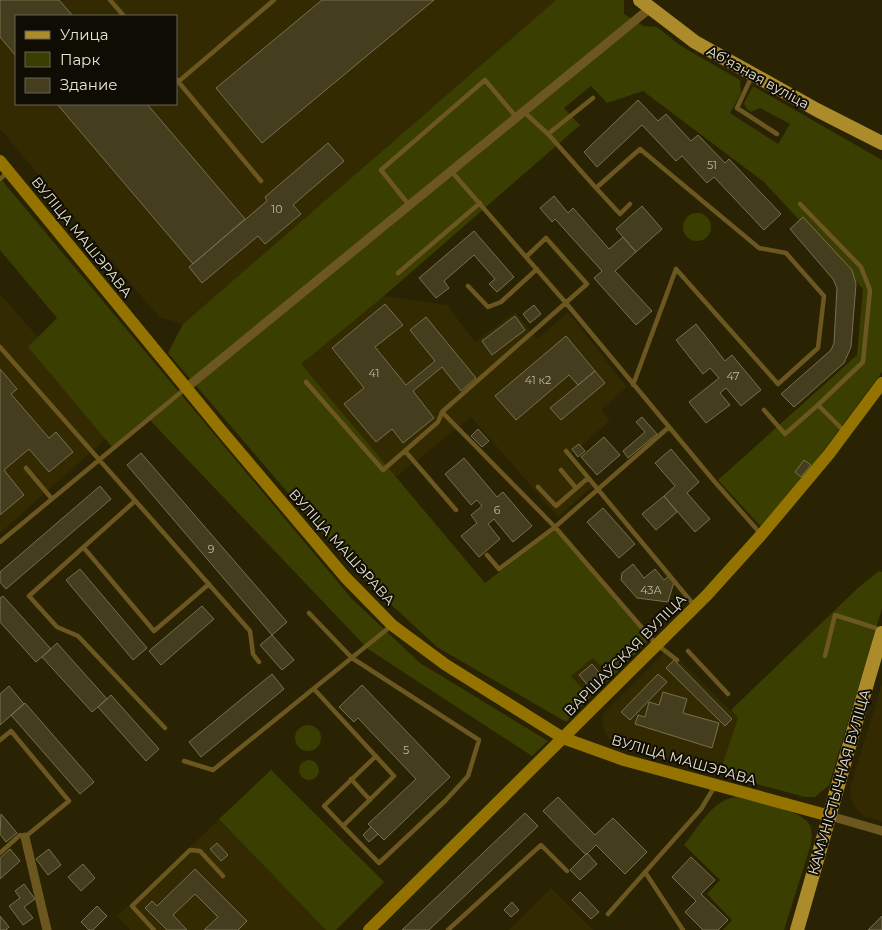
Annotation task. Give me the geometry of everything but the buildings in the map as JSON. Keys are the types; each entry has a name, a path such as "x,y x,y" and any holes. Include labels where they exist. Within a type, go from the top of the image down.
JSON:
{"main road":[{"name":"Абʼязная вуліца","path":"645,4 695,42 882,143"},
{"name":"КАМУНІСТЫЧНАЯ ВУЛІЦА","path":"797,930 830,816 839,776 882,634"}],"street":[{"path":"186,388 452,172 520,115 645,4"},
{"name":"ВУЛІЦА МАШЭРАВА","path":"0,161 4,175 345,577 392,625 446,665 563,738 624,760 830,816"},
{"name":"ВАРШАЎСКАЯ ВУЛІЦА","path":"369,930 695,606 762,534 845,432 882,382"},
{"path":"830,816 882,831"},
{"path":"25,837 47,930"}],"lane":[{"path":"110,0 123,15"},
{"path":"178,79 274,0"},
{"path":"753,75 737,108 777,134"},
{"path":"410,206 381,170 485,80 520,115 548,134 620,214 630,204"},
{"path":"178,81 261,181"},
{"path":"548,134 593,98"},
{"path":"596,188 640,149 759,248 786,253 824,296 818,348 778,384 676,269 633,385"},
{"path":"452,172 566,303 669,428 762,534"},
{"path":"398,273 480,203"},
{"path":"764,410 784,434 863,362 870,290 861,266 800,204"},
{"path":"306,382 384,470 438,422 442,412 587,284 546,238 526,257"},
{"path":"468,286 488,307 501,302 537,269"},
{"path":"0,347 250,631 253,654 259,662"},
{"path":"0,542 186,388"},
{"path":"818,405 845,432"},
{"path":"442,412 555,527 656,644 677,660"},
{"path":"487,555 499,569 555,527 669,428"},
{"path":"405,451 456,510"},
{"path":"566,451 695,606"},
{"path":"26,468 52,499"},
{"path":"561,470 576,488"},
{"path":"538,487 556,506 588,478"},
{"path":"135,501 29,596 57,627 78,636 164,728"},
{"path":"84,548 154,631 210,584"},
{"path":"309,613 352,658 479,740 468,776 445,801 379,864 324,806 376,756"},
{"path":"825,656 835,615 882,630"},
{"path":"184,761 213,770 392,625"},
{"path":"688,651 728,694"},
{"path":"314,689 394,776 343,826"},
{"path":"0,740 11,731 69,801 25,837 20,835 0,853"},
{"path":"351,780 370,800"},
{"path":"608,914 701,809 715,786"},
{"path":"448,930 541,845 567,871"},
{"path":"154,930 132,906 190,850 200,851 223,876"},
{"path":"645,872 683,930"}],"shaded area":[{"path":"0,0 556,0 183,324 159,317 0,129"},
{"path":"364,274 384,296 447,305 475,342 515,312 537,339 568,312 627,387 601,410 610,421 567,458 592,487 558,517 471,417 396,477 463,557 245,373"},
{"path":"0,294 118,428 0,533"},
{"path":"668,649 738,718 719,774 629,747 609,739 603,728 602,715"},
{"path":"593,658 612,677 590,697 571,676"},
{"path":"882,684 882,821 865,817 856,809 851,799 850,788"},
{"path":"271,770 384,882 336,930 130,930 117,916"},
{"path":"551,888 593,930 509,930"}],"green space":[{"path":"556,0 624,0 624,14 643,26 657,27 681,46 740,80 741,93 730,113 778,144 790,124 760,108 751,112 746,108 744,103 753,86 882,160 882,372 764,530 718,480 857,355 863,289 764,182 643,91 607,103 591,86 564,108 580,125 384,296 301,364 485,583 556,528 651,638 612,677 593,658 571,676 590,697 566,722 437,647 356,572 168,353 183,324"},
{"path":"0,178 352,599 420,663 548,741 532,756 368,649 147,417 112,447 28,347 57,318 0,250"},
{"path":"697,213 707,217 711,227 707,237 697,241 687,237 683,227 687,217"},
{"path":"879,571 882,572 882,608 829,785 815,797 805,797 719,774 738,718 731,710 859,587"},
{"path":"308,725 317,729 321,738 317,747 308,751 299,747 295,738 299,729"},
{"path":"309,760 316,763 319,770 316,777 309,780 302,777 299,770 302,763"},
{"path":"271,770 384,882 336,930 326,930 219,819"},
{"path":"736,797 790,811 807,821 810,827 812,834 811,844 784,930 723,930 732,920 707,894 720,880 684,845 713,809 720,803"}]}
